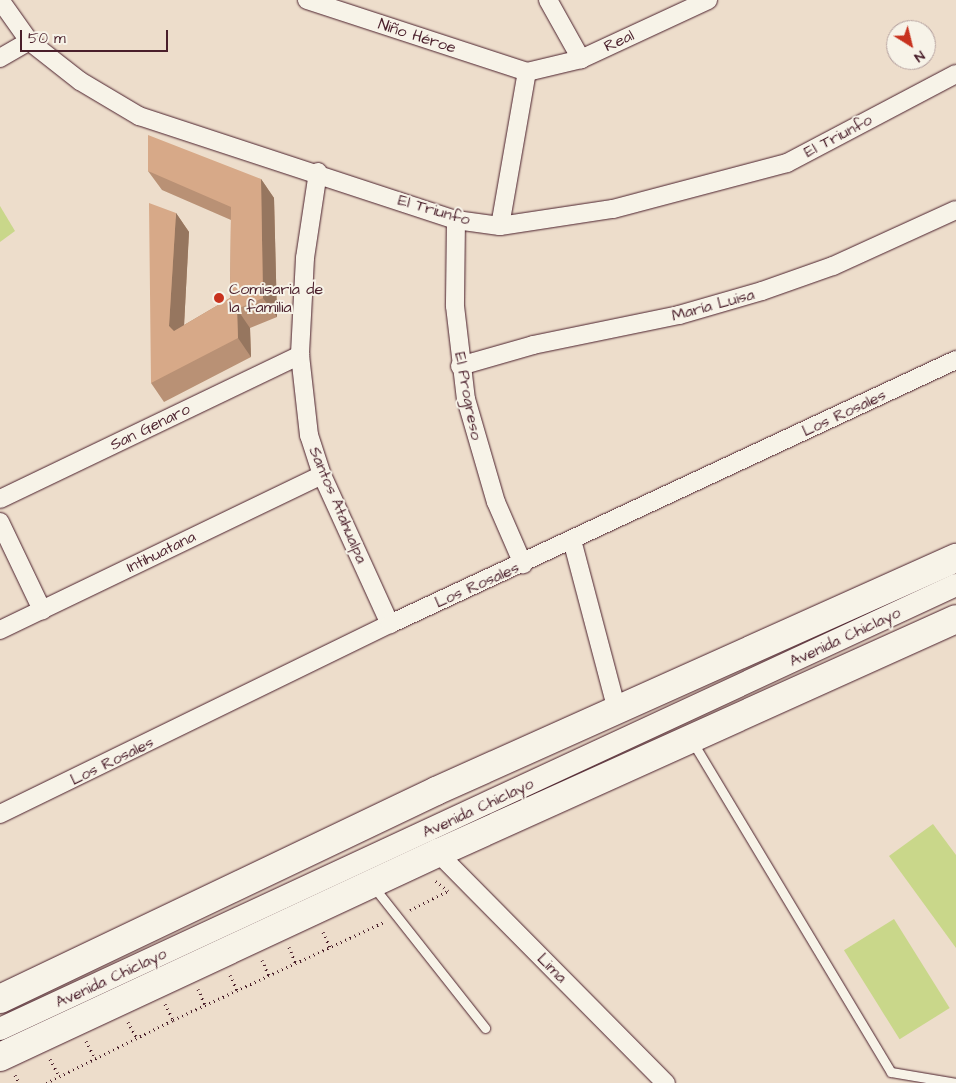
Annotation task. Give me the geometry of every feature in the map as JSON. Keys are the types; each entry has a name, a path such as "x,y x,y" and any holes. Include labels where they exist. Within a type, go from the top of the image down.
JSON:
{"main road":[{"name":"Avenida Chiclayo","path":"0,999 436,792 956,558"},
{"name":"Avenida Chiclayo","path":"7,1066 372,884 956,619"}],"street":[{"name":"El Triunfo","path":"0,0 29,40 80,82 139,116 318,172 456,220 500,226 613,209 787,163 956,74"},
{"name":"Niño Héroe","path":"307,0 526,72"},
{"path":"548,0 581,59"},
{"name":"Real","path":"526,72 581,59 708,0"},
{"path":"0,58 29,40"},
{"path":"500,226 526,72"},
{"name":"Santos Atahualpa","path":"318,172 305,258 300,355 309,435 322,475 390,624"},
{"name":"María Luisa","path":"460,366 533,345 679,315 762,291 833,266 956,210"},
{"name":"El Progreso","path":"456,220 455,306 460,366 476,441 496,502 523,564"},
{"name":"San Genaro","path":"0,500 300,355"},
{"name":"Los Rosales","path":"0,814 390,624 523,564 956,360"},
{"name":"Intihuatana","path":"0,630 322,475"},
{"path":"0,522 42,610"},
{"path":"572,540 617,710"},
{"name":"Avenida Chiclayo","path":"0,1030 956,586"},
{"name":"Lima","path":"438,853 666,1083"}],"lane":[{"path":"690,739 891,1072 956,1083"},
{"path":"372,884 485,1028"}],"path":[{"path":"46,1083 173,1020 296,964 448,891 433,880"},
{"path":"323,930 330,947"},
{"path":"288,946 296,964"},
{"path":"262,959 269,976"},
{"path":"229,974 237,990"},
{"path":"198,988 205,1005"},
{"path":"165,1004 173,1020"},
{"path":"128,1021 137,1038"},
{"path":"86,1041 95,1058"},
{"path":"50,1058 59,1076"},
{"path":"7,1066 19,1083"}],"green space":[{"path":"0,206 15,231 0,242"},
{"path":"933,824 956,855 956,948 889,856"},
{"path":"894,919 950,1008 900,1039 844,950"}],"building":[{"path":"148,135 261,179 263,298 237,309 238,338 151,383 149,203 176,213 169,326 174,331 230,298 231,207 148,171"}],"place":[{"name":"Comisaria de la familia","path":"219,298"}]}
